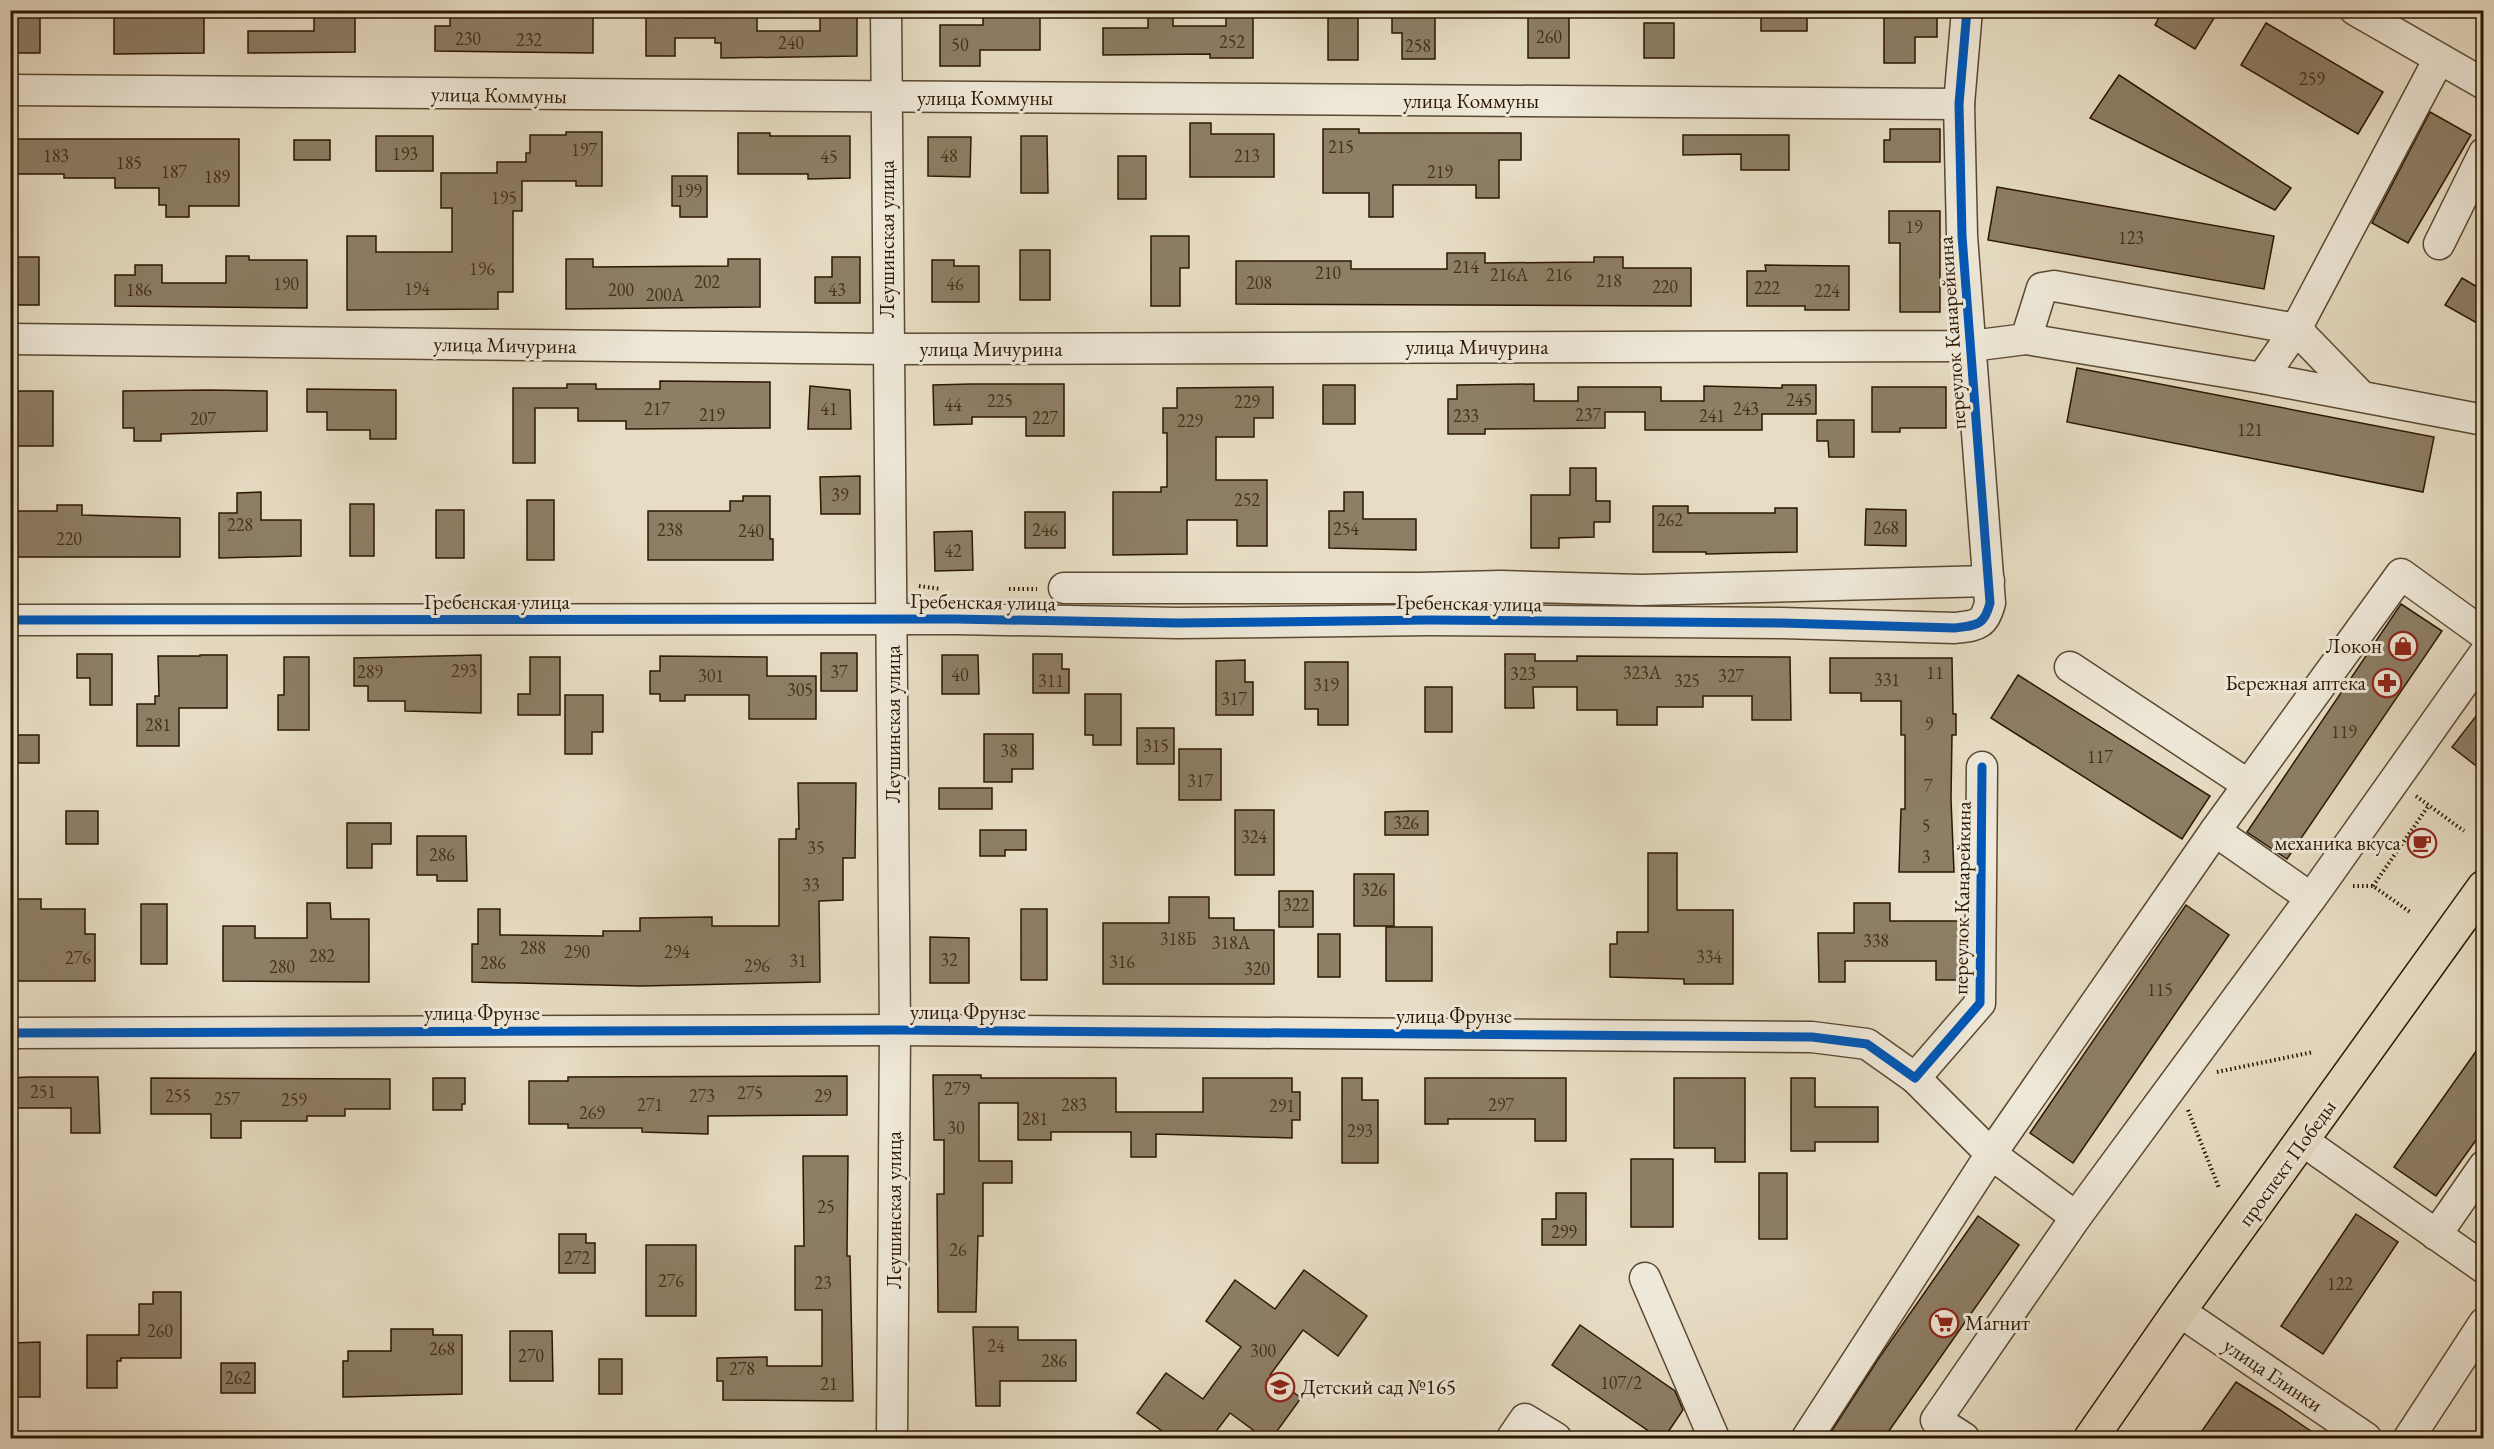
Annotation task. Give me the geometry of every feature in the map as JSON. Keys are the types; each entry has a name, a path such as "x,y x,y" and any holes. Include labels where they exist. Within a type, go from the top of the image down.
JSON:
{"main road":[{"name":"проспект Победы","path":"2091,1438 2179,1311 2484,887"}],"street":[{"name":"Леушинская улица","path":"886,10 895,1030 892,1438"},
{"name":"переулок Канарейкина","path":"1955,628 1977,625 1986,617 1990,603 1962,236 1959,104 1966,10"},
{"path":"2355,10 2484,84"},
{"path":"2262,378 2296,329 2439,59"},
{"name":"улица Коммуны","path":"10,90 1959,104"},
{"path":"2439,244 2484,153"},
{"path":"2026,339 2042,288 2054,286 2296,329 2361,396"},
{"name":"улица Мичурина","path":"10,339 888,349 1971,346 2026,339 2262,378 2484,420"},
{"path":"1807,1438 1991,1154 2247,784 2401,574 2484,634"},
{"name":"Гребенская улица","path":"1064,588 1501,586 1641,590 1989,581"},
{"name":"Гребенская улица","path":"10,620 892,620 1178,623 1429,620 1782,623 1955,628"},
{"path":"1964,1438 1930,1429 2076,1217 2315,892 2484,654"},
{"path":"2070,667 2247,784"},
{"name":"переулок Канарейкина","path":"1914,1078 1980,1003 1982,767"},
{"path":"2215,831 2315,892"},
{"name":"улица Фрунзе","path":"10,1033 895,1030 1812,1036 1867,1044 1914,1078 1991,1154 2076,1217"},
{"path":"2303,1141 2484,1268"},
{"path":"2436,1235 2484,1166"},
{"path":"1645,1278 1714,1438"},
{"name":"улица Глинки","path":"2179,1311 2366,1438"},
{"path":"2409,1438 2484,1323"},
{"path":"1512,1438 1525,1419 1556,1438"}],"path":[{"path":"891,583 946,589"},
{"path":"1004,590 1064,588"},
{"path":"2395,781 2464,831"},
{"path":"2373,886 2429,805"},
{"path":"2315,892 2373,886 2410,912"},
{"path":"2219,1188 2176,1080 2313,1052"}],"building":[{"path":"11,10 40,10 40,53 11,53"},
{"path":"114,10 204,10 204,53 114,54"},
{"path":"314,10 355,10 355,52 248,53 248,31 314,31"},
{"path":"450,10 593,10 593,53 435,51 435,26 450,26"},
{"path":"646,10 685,10 685,18 757,17 757,31 820,31 820,10 857,10 857,56 721,58 721,43 715,43 715,38 675,38 675,56 646,56"},
{"path":"983,10 1040,10 1040,50 980,50 980,66 940,66 940,25 983,25"},
{"path":"1226,10 1253,10 1253,58 1210,58 1210,54 1103,55 1103,28 1148,28 1148,11 1173,11 1173,26 1226,26"},
{"path":"1392,10 1435,10 1435,59 1402,59 1402,33 1392,33"},
{"path":"1761,10 1807,10 1807,31 1761,31"},
{"path":"1884,10 1937,10 1937,37 1915,37 1915,63 1884,63"},
{"path":"2163,10 2219,10 2195,49 2155,25"},
{"path":"1528,16 1569,16 1569,58 1528,58"},
{"path":"1328,18 1358,18 1358,60 1328,60"},
{"path":"1644,23 1674,23 1674,58 1644,58"},
{"path":"2266,23 2383,92 2358,134 2241,65"},
{"path":"2119,75 2291,188 2275,210 2090,118"},
{"path":"2430,112 2471,135 2408,243 2372,223"},
{"path":"1190,123 1211,123 1211,134 1274,134 1274,177 1190,177"},
{"path":"1323,129 1359,129 1359,133 1521,133 1521,160 1499,160 1499,198 1476,198 1476,185 1393,185 1393,217 1369,217 1369,193 1323,193"},
{"path":"1890,129 1940,129 1940,162 1884,162 1884,140 1890,140"},
{"path":"566,132 602,132 602,186 576,186 576,181 522,181 522,211 513,211 513,292 498,292 498,309 347,310 347,236 376,236 376,252 452,252 452,208 441,208 441,173 497,173 497,162 526,162 526,153 530,153 530,135 566,135"},
{"path":"738,133 770,133 770,136 850,136 850,178 808,179 808,174 738,174"},
{"path":"1683,135 1789,135 1789,170 1741,170 1741,154 1683,155"},
{"path":"376,136 433,136 433,171 376,171"},
{"path":"1021,136 1047,136 1048,193 1021,193"},
{"path":"928,137 971,137 970,177 928,176"},
{"path":"16,139 239,139 239,206 189,206 189,217 166,217 166,205 159,205 159,188 115,188 115,178 64,178 64,174 16,174"},
{"path":"294,140 330,140 330,160 294,160"},
{"path":"1118,156 1146,156 1146,199 1118,199"},
{"path":"672,176 707,176 707,217 680,217 680,206 672,206"},
{"path":"1997,187 2274,236 2264,289 1988,240"},
{"path":"1889,211 1940,211 1940,312 1900,312 1900,243 1889,243"},
{"path":"1151,236 1189,236 1189,268 1180,268 1180,306 1151,306"},
{"path":"1020,250 1050,250 1050,300 1020,300"},
{"path":"1447,253 1485,253 1485,263 1594,262 1594,257 1623,257 1623,268 1691,268 1691,306 1236,304 1236,261 1351,261 1351,269 1447,269"},
{"path":"226,256 249,256 249,260 307,260 307,308 115,306 115,275 135,275 135,265 162,265 162,283 226,283"},
{"path":"14,257 39,257 39,305 14,305"},
{"path":"832,257 860,257 860,303 815,303 815,277 832,277"},
{"path":"566,259 593,259 593,267 728,266 728,259 760,259 760,307 566,309"},
{"path":"932,260 954,260 954,266 979,266 979,302 932,302"},
{"path":"1765,265 1849,266 1849,310 1805,310 1805,306 1747,306 1747,271 1766,271"},
{"path":"2462,278 2484,291 2484,327 2445,305"},
{"path":"2077,368 2434,437 2423,492 2067,422"},
{"path":"660,381 770,382 770,428 626,429 626,421 578,421 578,408 535,408 535,463 513,463 513,388 567,388 567,384 596,384 596,389 660,389"},
{"path":"1064,384 1064,436 1026,436 1026,417 972,417 972,424 934,425 933,385"},
{"path":"1534,384 1534,401 1578,401 1578,387 1661,387 1661,401 1704,401 1704,386 1782,388 1782,385 1816,385 1816,414 1762,414 1762,430 1645,430 1645,412 1605,412 1605,428 1485,429 1485,434 1448,434 1448,399 1457,399 1457,385"},
{"path":"1323,385 1355,385 1355,424 1323,424"},
{"path":"810,386 850,390 851,429 808,429"},
{"path":"1273,387 1273,418 1254,418 1254,437 1216,437 1216,480 1267,480 1267,546 1237,546 1237,520 1187,520 1187,554 1113,555 1113,492 1161,492 1161,487 1167,487 1167,433 1163,433 1163,408 1177,408 1177,388"},
{"path":"1872,387 1946,387 1946,428 1900,428 1900,432 1872,432"},
{"path":"307,389 396,390 396,439 370,439 370,430 327,430 327,412 307,412"},
{"path":"10,391 53,391 53,446 10,446"},
{"path":"123,391 267,391 267,431 161,434 161,441 134,441 134,428 123,428"},
{"path":"1817,420 1854,420 1854,457 1829,457 1828,441 1817,441"},
{"path":"1570,468 1596,468 1596,501 1610,501 1610,522 1594,522 1594,537 1559,538 1559,548 1531,548 1531,495 1570,495"},
{"path":"860,476 860,514 821,514 820,477"},
{"path":"261,492 261,520 301,520 301,556 219,558 219,513 237,513 237,493"},
{"path":"1344,492 1363,492 1363,519 1416,519 1416,550 1329,548 1329,511 1344,511"},
{"path":"743,496 770,496 770,539 773,539 773,560 648,560 648,511 730,511 730,501 743,501"},
{"path":"527,500 554,500 554,560 527,560"},
{"path":"350,504 374,504 374,556 350,556"},
{"path":"57,505 82,505 82,515 180,518 180,557 14,557 14,511 57,511"},
{"path":"1653,506 1688,506 1688,513 1775,513 1775,508 1797,508 1797,552 1706,554 1706,552 1653,552"},
{"path":"1866,509 1906,510 1906,546 1865,545"},
{"path":"436,510 464,510 464,558 436,558"},
{"path":"1025,512 1065,512 1065,548 1025,548"},
{"path":"972,531 973,570 935,571 934,532"},
{"path":"2401,604 2442,631 2287,859 2247,832"},
{"path":"821,653 857,653 857,691 821,691"},
{"path":"77,654 112,654 112,705 90,705 90,678 77,678"},
{"path":"1033,654 1062,654 1062,669 1069,669 1069,693 1033,693"},
{"path":"1505,654 1535,654 1535,661 1577,661 1577,656 1790,657 1791,720 1752,720 1752,696 1703,696 1703,707 1657,707 1657,725 1617,725 1617,710 1577,710 1577,687 1533,687 1534,708 1505,708"},
{"path":"227,655 227,708 179,708 179,746 137,746 137,704 155,704 155,696 159,696 158,656"},
{"path":"481,655 481,713 405,711 405,701 368,701 368,686 354,686 354,658"},
{"path":"942,655 978,655 979,694 942,694"},
{"path":"660,656 767,657 767,676 816,676 816,719 749,719 749,695 685,695 685,701 660,701 660,694 650,694 650,671 660,671"},
{"path":"284,657 309,657 309,730 278,730 278,695 284,695"},
{"path":"530,657 560,657 560,715 518,715 518,694 530,694"},
{"path":"1830,658 1952,658 1953,714 1956,714 1956,735 1952,735 1951,799 1954,872 1899,872 1901,809 1905,809 1905,735 1901,735 1901,701 1861,701 1861,693 1830,693"},
{"path":"1245,660 1245,682 1253,682 1253,715 1216,715 1216,661"},
{"path":"1305,662 1348,662 1348,725 1318,725 1318,709 1305,709"},
{"path":"2018,675 2210,796 2182,839 1991,718"},
{"path":"1425,687 1452,687 1452,732 1425,732"},
{"path":"1085,694 1121,694 1121,745 1093,745 1093,735 1085,735"},
{"path":"565,695 603,695 603,732 592,732 592,754 565,754"},
{"path":"2484,706 2484,772 2452,747"},
{"path":"1137,728 1174,728 1174,764 1137,764"},
{"path":"984,734 1033,734 1033,769 1012,769 1012,782 984,782"},
{"path":"10,735 39,735 39,763 10,763"},
{"path":"1179,749 1221,749 1221,800 1179,800"},
{"path":"798,783 856,783 855,858 843,858 843,900 819,901 820,982 641,986 472,982 472,944 478,944 478,909 500,909 500,935 603,936 603,931 640,931 640,918 712,917 712,926 779,926 779,839 796,839 796,829 799,829"},
{"path":"939,788 992,788 992,809 939,809"},
{"path":"1235,810 1274,810 1274,875 1235,875"},
{"path":"66,811 98,811 98,844 66,844"},
{"path":"1428,811 1428,835 1385,835 1385,812"},
{"path":"347,823 391,823 391,844 372,844 372,868 347,868"},
{"path":"980,830 1026,830 1026,850 1005,850 1005,856 980,856"},
{"path":"417,836 466,836 467,881 437,881 437,875 417,875"},
{"path":"1648,853 1677,853 1677,910 1733,910 1733,984 1684,984 1684,979 1610,977 1610,944 1617,944 1617,932 1648,932"},
{"path":"1354,874 1394,874 1394,926 1354,926"},
{"path":"1279,891 1313,891 1313,927 1279,927"},
{"path":"1169,897 1209,897 1209,918 1234,918 1234,930 1274,930 1274,984 1103,984 1103,923 1169,923"},
{"path":"13,899 41,899 41,909 85,909 85,934 95,934 95,981 13,981"},
{"path":"307,903 330,903 331,919 369,919 369,982 223,981 223,926 255,926 255,938 307,938"},
{"path":"1854,903 1890,903 1890,921 1963,921 1963,980 1936,980 1936,961 1845,961 1845,982 1819,982 1818,933 1854,933"},
{"path":"141,904 167,904 167,964 141,964"},
{"path":"2186,905 2229,935 2073,1163 2030,1133"},
{"path":"1021,909 1047,909 1047,980 1021,980"},
{"path":"1386,927 1432,927 1432,981 1386,981"},
{"path":"1318,934 1340,934 1340,977 1318,977"},
{"path":"930,937 969,938 969,983 930,983"},
{"path":"2484,1040 2484,1129 2436,1196 2394,1167"},
{"path":"933,1075 981,1075 981,1078 1116,1078 1116,1112 1203,1112 1203,1078 1292,1078 1292,1092 1300,1092 1300,1120 1292,1120 1292,1138 1156,1134 1156,1157 1131,1157 1131,1132 1051,1132 1051,1140 1018,1140 1018,1103 979,1103 979,1161 1012,1161 1012,1183 983,1183 983,1236 978,1236 976,1312 938,1312 937,1194 944,1194 944,1140 934,1140"},
{"path":"847,1076 847,1115 708,1116 708,1134 642,1132 642,1128 568,1128 568,1124 529,1124 529,1081 568,1081 568,1077"},
{"path":"98,1077 100,1133 71,1133 71,1108 10,1108 10,1078"},
{"path":"151,1078 390,1079 390,1109 345,1109 345,1116 307,1116 307,1121 241,1121 241,1138 211,1138 211,1114 151,1114"},
{"path":"433,1078 465,1078 465,1104 462,1104 462,1110 433,1110"},
{"path":"1342,1078 1362,1078 1362,1100 1378,1100 1378,1163 1342,1163"},
{"path":"1425,1078 1566,1078 1566,1141 1535,1141 1535,1119 1448,1119 1448,1124 1425,1124"},
{"path":"1674,1078 1745,1078 1745,1162 1715,1162 1715,1148 1674,1148"},
{"path":"1791,1078 1815,1078 1815,1107 1878,1107 1878,1142 1815,1142 1815,1151 1791,1151"},
{"path":"803,1156 848,1156 847,1256 850,1256 853,1401 723,1400 723,1381 717,1381 717,1358 767,1357 767,1366 822,1366 822,1310 795,1310 795,1246 804,1246"},
{"path":"1631,1159 1673,1159 1673,1227 1631,1227"},
{"path":"1759,1173 1787,1173 1787,1239 1759,1239"},
{"path":"1556,1193 1586,1193 1586,1245 1542,1245 1542,1219 1556,1219"},
{"path":"2356,1214 2398,1242 2323,1354 2281,1326"},
{"path":"1978,1216 2019,1245 1884,1438 1827,1438 1879,1358"},
{"path":"559,1234 586,1234 586,1243 595,1243 595,1273 559,1273"},
{"path":"646,1245 696,1245 696,1316 646,1316"},
{"path":"1304,1270 1367,1316 1338,1356 1303,1330 1270,1375 1301,1398 1272,1438 1264,1438 1230,1413 1211,1438 1172,1438 1137,1413 1166,1373 1203,1399 1241,1347 1206,1321 1235,1280 1275,1309"},
{"path":"153,1292 181,1292 181,1358 121,1358 121,1361 117,1361 117,1388 87,1388 87,1335 139,1335 139,1304 153,1304"},
{"path":"1580,1325 1675,1391 1683,1410 1664,1438 1659,1438 1552,1365"},
{"path":"973,1327 1018,1327 1018,1340 1076,1340 1076,1381 1000,1381 1000,1406 976,1406"},
{"path":"391,1329 433,1329 433,1335 462,1335 462,1394 343,1397 343,1361 348,1361 348,1351 391,1351"},
{"path":"510,1331 552,1331 553,1381 510,1381"},
{"path":"40,1342 40,1397 10,1397 13,1343"},
{"path":"599,1359 622,1359 622,1394 599,1394"},
{"path":"221,1363 255,1363 255,1393 221,1393"},
{"path":"2236,1382 2280,1410 2321,1438 2197,1438"}],"cycle path":[{"path":"10,620 955,619 1178,623 1429,620 1782,623 1955,628 1974,625 1985,616 1990,603 1962,236 1959,104 1967,10"},
{"path":"10,1033 895,1030 1812,1037 1867,1044 1915,1078 1980,1003 1982,767"}],"place":[{"name":"Локон","path":"2403,646"},
{"name":"Бережная аптека","path":"2387,683"},
{"name":"механика вкуса","path":"2422,843"},
{"name":"Магнит","path":"1944,1323"},
{"name":"Детский сад №165","path":"1280,1387"}]}
